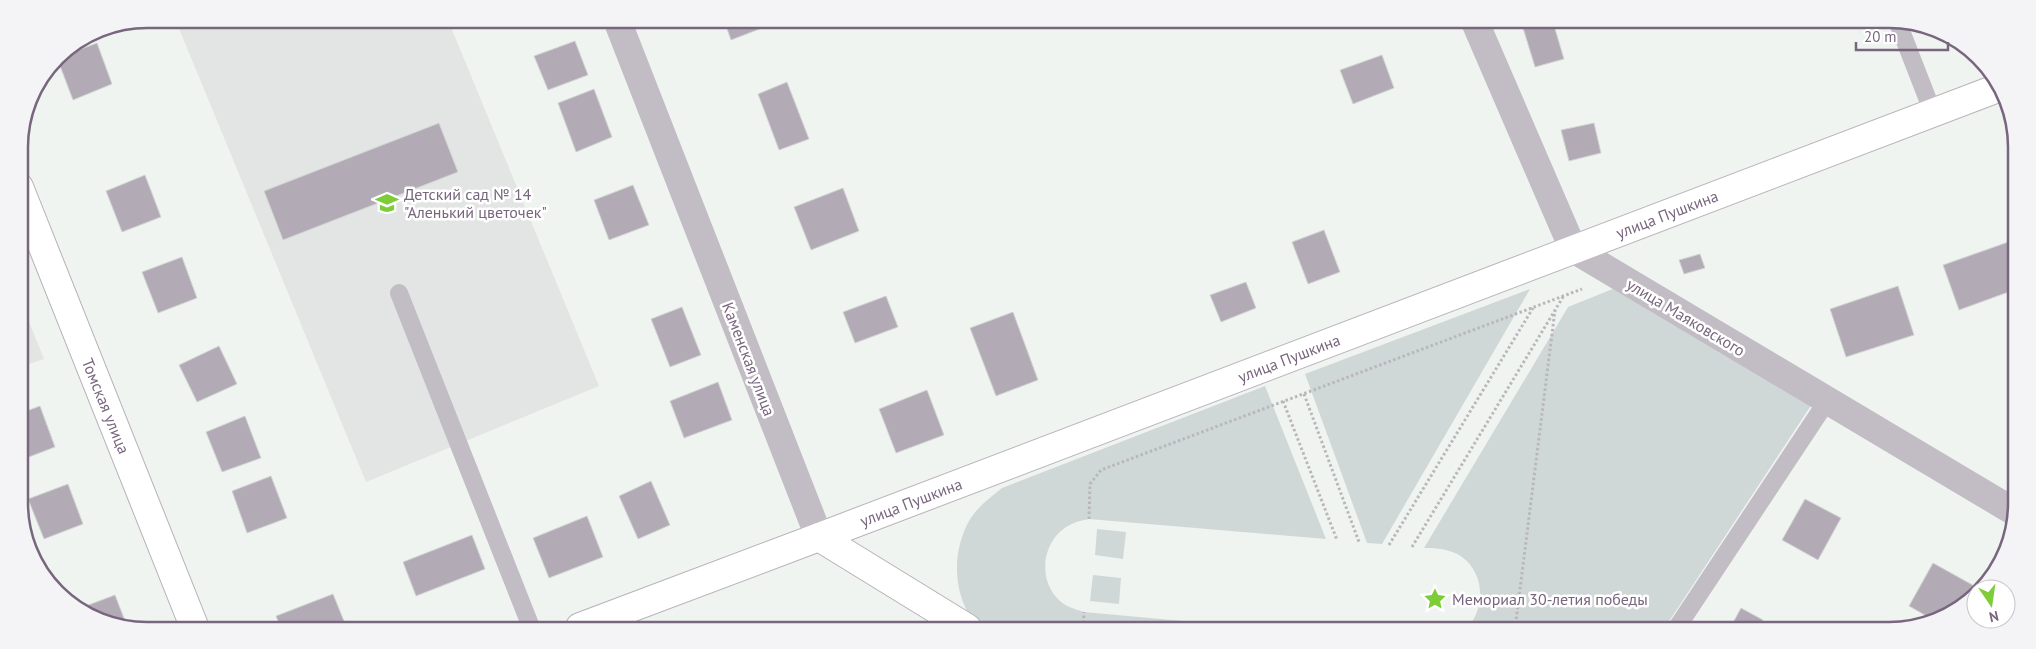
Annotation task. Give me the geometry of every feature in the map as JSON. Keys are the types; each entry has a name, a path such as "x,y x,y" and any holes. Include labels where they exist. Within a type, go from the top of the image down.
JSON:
{"street":[{"name":"Каменская улица","path":"620,28 819,537"},
{"path":"1478,28 1573,250"},
{"name":"улица Пушкина","path":"594,622 1994,90"},
{"name":"Томская улица","path":"28,210 192,622"},
{"name":"улица Маяковского","path":"1573,250 2008,508"},
{"path":"819,537 956,622"}],"lane":[{"path":"1900,29 1933,113"},
{"path":"399,293 529,622"},
{"path":"1682,621 1827,401"}],"path":[{"path":"1089,519 1090,484 1101,470 1617,276"},
{"path":"1412,547 1564,296"},
{"path":"1389,545 1533,307"},
{"path":"1516,621 1555,310"},
{"path":"1304,394 1359,542"},
{"path":"1283,401 1337,540"},
{"path":"1083,621 1084,612"}],"shaded area":[{"name":"Детский сад № 14 \"Аленький цветочек\"","path":"179,28 451,28 599,386 366,482"},
{"path":"1615,288 1812,404 1669,621 1473,621 1480,602 1480,592 1479,582 1470,564 1453,552 1424,548 1568,307"},
{"path":"1530,289 1382,544 1367,543 1305,374"},
{"path":"28,319 44,359 28,364"},
{"path":"1265,386 1326,539 1089,519 1079,521 1064,529 1056,537 1046,556 1045,567 1050,589 1060,601 1084,612 1187,621 974,622 971,620 959,588 957,565 960,542 972,516 1002,488"},
{"path":"1097,529 1126,532 1123,559 1095,555"},
{"path":"1093,575 1121,578 1119,604 1090,601"}],"building":[{"path":"727,28 762,28 731,40"},
{"path":"1523,28 1555,28 1564,59 1535,67"},
{"path":"575,41 588,75 548,90 534,56"},
{"path":"97,43 112,84 73,100 60,65 76,51"},
{"path":"1382,55 1394,88 1353,104 1340,70"},
{"path":"787,82 809,139 779,150 758,94"},
{"path":"594,89 612,137 576,152 558,103"},
{"path":"439,123 458,172 283,240 264,191"},
{"path":"1594,123 1601,153 1569,161 1561,130"},
{"path":"145,175 161,217 122,232 106,191"},
{"path":"633,185 649,225 609,240 594,200"},
{"path":"843,188 859,231 811,250 794,207"},
{"path":"1324,230 1340,272 1308,284 1292,242"},
{"path":"2008,242 2008,292 1959,310 1943,265"},
{"path":"1700,254 1705,268 1684,274 1679,260"},
{"path":"182,257 197,298 158,313 142,272"},
{"path":"1246,282 1256,308 1221,322 1210,295"},
{"path":"1898,286 1914,335 1846,357 1830,309"},
{"path":"886,296 898,327 855,343 843,312"},
{"path":"682,307 701,355 670,367 651,319"},
{"path":"1013,312 1038,380 996,396 970,328"},
{"path":"219,346 237,384 197,402 179,365"},
{"path":"718,382 732,420 684,438 670,401"},
{"path":"927,390 944,435 896,453 879,409"},
{"path":"40,406 55,447 28,457 28,410"},
{"path":"245,416 261,458 222,472 206,432"},
{"path":"271,476 287,518 247,533 232,491"},
{"path":"651,481 670,525 638,539 619,496"},
{"path":"68,484 83,524 44,539 28,499"},
{"path":"1805,499 1841,518 1818,560 1782,540"},
{"path":"587,516 603,557 549,578 533,538"},
{"path":"472,535 485,569 416,596 403,562"},
{"path":"1933,563 1966,581 1966,594 1949,606 1925,615 1909,606"},
{"path":"333,594 344,622 278,622 276,616"},
{"path":"115,595 124,619 101,612 87,606"},
{"path":"1741,608 1763,620 1762,621 1734,621"}],"place":[{"name":"Детский сад № 14 \"Аленький цветочек\"","path":"387,203"},
{"name":"Мемориал 30-летия победы","path":"1435,599"}]}
